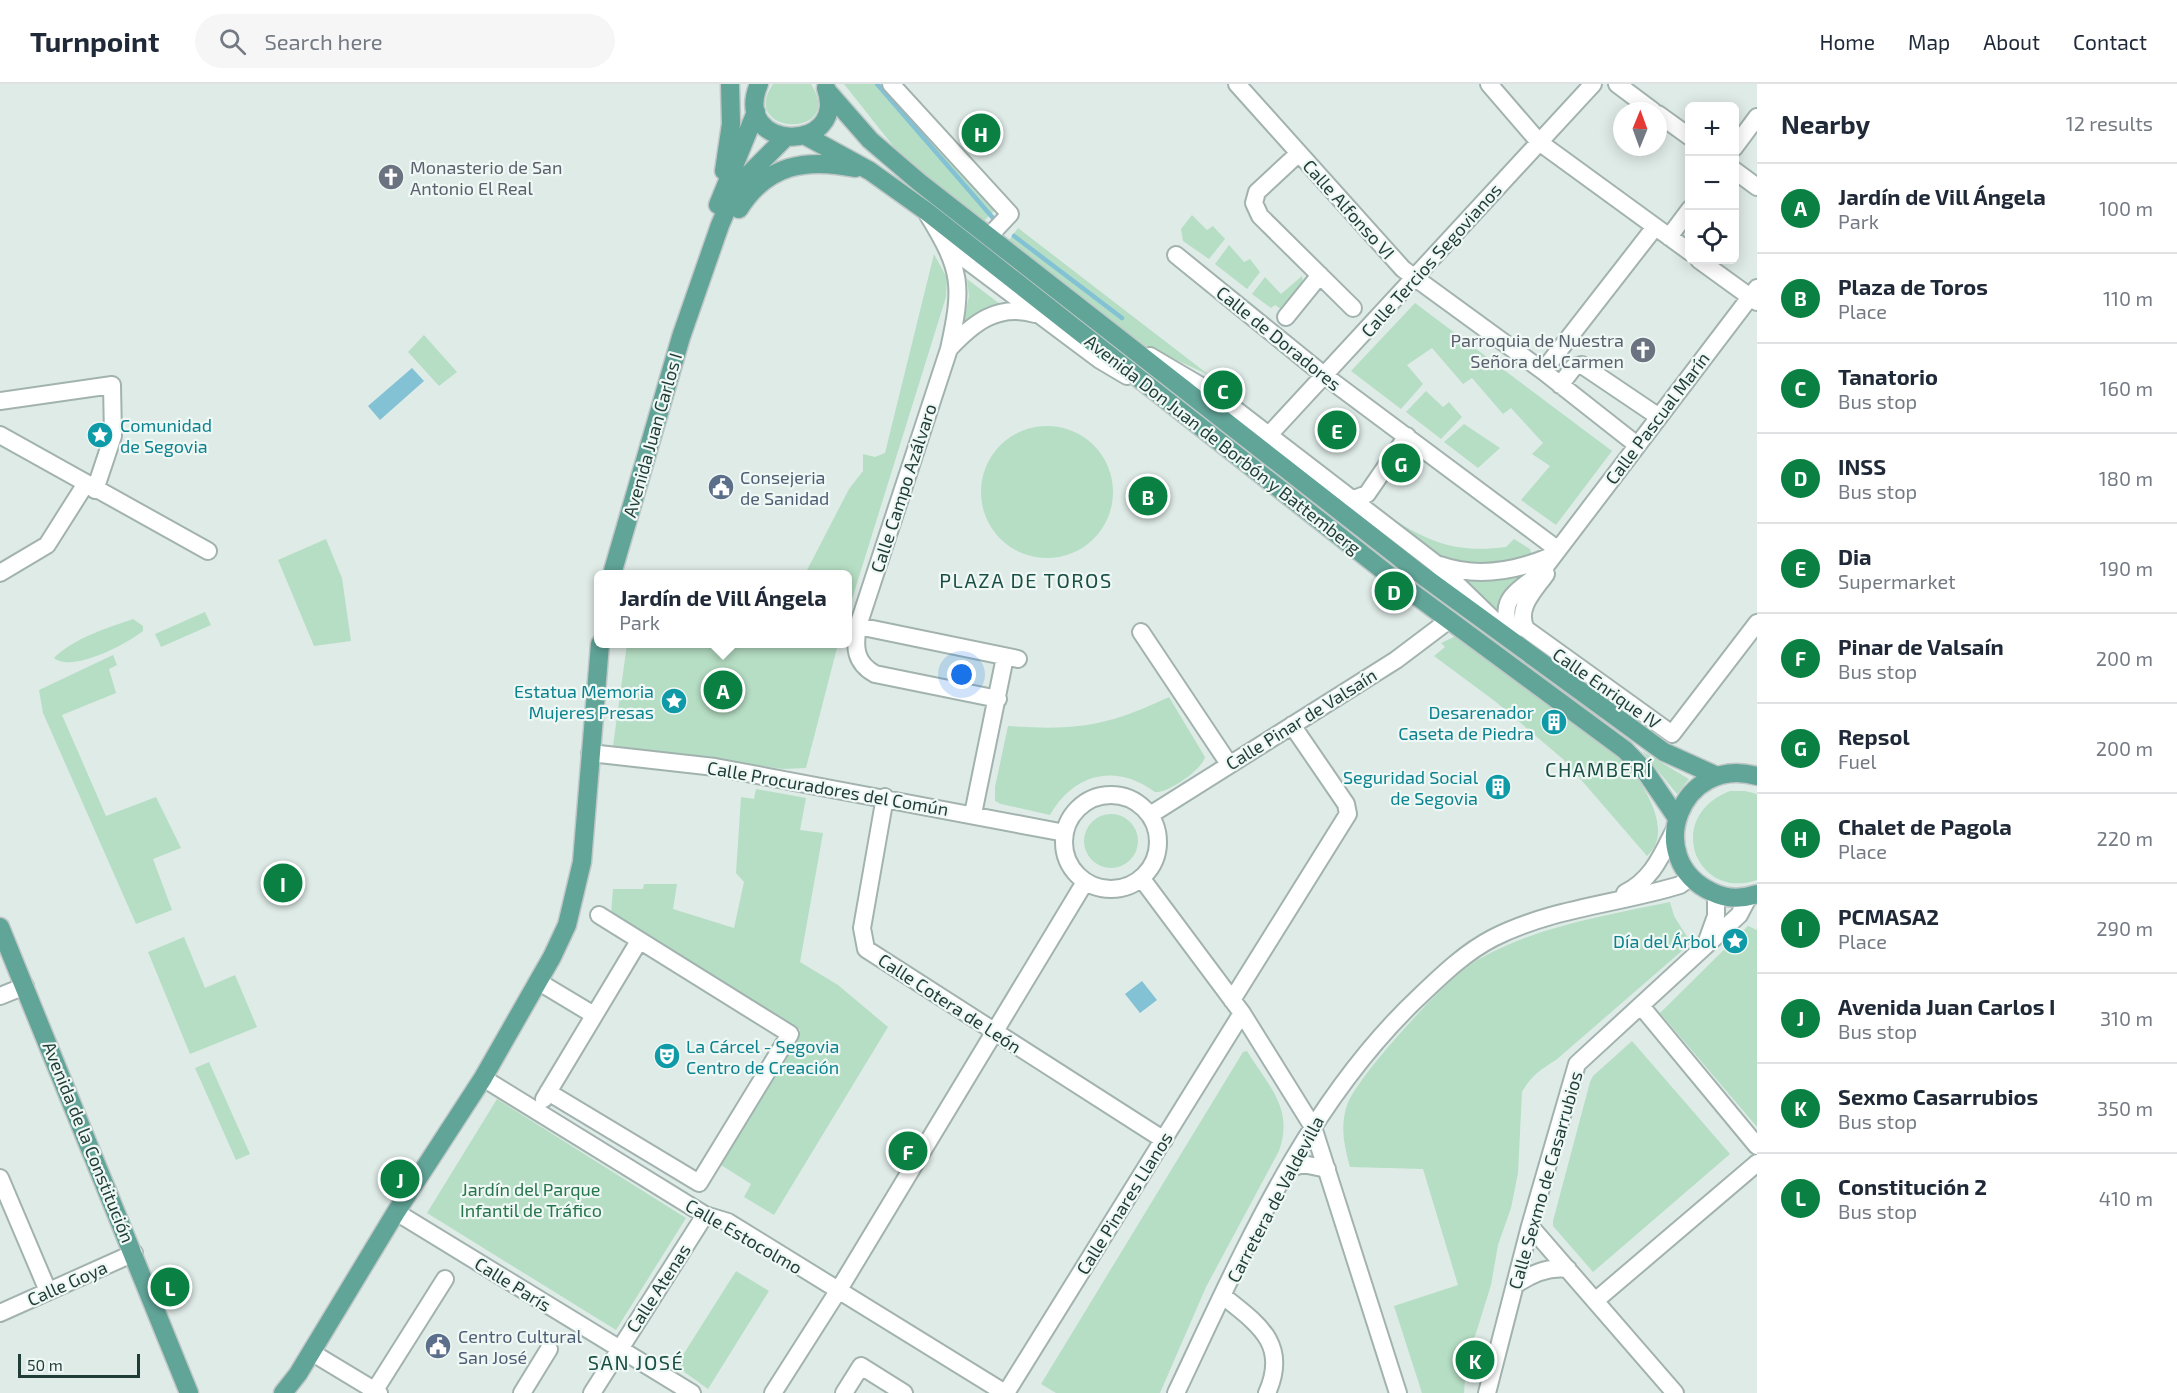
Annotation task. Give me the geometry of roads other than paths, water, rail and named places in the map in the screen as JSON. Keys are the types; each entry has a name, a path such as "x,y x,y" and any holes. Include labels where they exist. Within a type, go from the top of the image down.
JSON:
{"main road":[{"path":"718,206 731,124 730,84"},
{"path":"756,86 756,112 769,131 785,138 806,136 817,129 825,118 829,106 826,88"},
{"name":"Avenida Don Juan de Borbón y Battemberg","path":"826,88 870,140 1116,338 1518,645 1664,752 1717,776"},
{"name":"Avenida Juan Carlos I","path":"613,570 694,296 718,206 756,112"},
{"name":"Avenida Don Juan de Borbón y Battemberg","path":"806,136 870,171 926,211 1449,620 1625,750 1645,771 1676,822"},
{"name":"Avenida Juan Carlos I","path":"694,296 732,199 761,159 785,138"},
{"path":"694,296 737,211 765,178 785,168 815,164 870,171"},
{"path":"283,1393 298,1374 396,1212 483,1078 560,942 575,900 582,862 600,648"},
{"path":"1755,898 1716,894 1691,877 1677,853 1676,822 1691,792 1717,776 1742,772 1757,776"},
{"name":"Avenida de la Constitución","path":"0,927 189,1393"},
{"name":"Avenida de la Constitución","path":"177,1359 202,1393"},
{"path":"290,1393 298,1374"}],"street":[{"path":"891,84 1010,214 994,231"},
{"name":"Calle Alfonso VI","path":"1238,84 1403,269 1543,371 1637,445"},
{"path":"1489,84 1539,142 1685,249"},
{"name":"Calle Tercios Segovianos","path":"1268,436 1593,84"},
{"path":"1617,84 1641,102"},
{"path":"1739,141 1757,117"},
{"path":"1667,121 1685,134"},
{"path":"1299,153 1261,187 1254,202 1260,216 1353,308"},
{"path":"1739,174 1757,187"},
{"path":"1669,237 1688,210"},
{"path":"926,211 947,246 1116,371 1145,382"},
{"name":"Avenida Don Juan de Borbón y Battemberg","path":"969,221 994,231 1014,256"},
{"path":"1543,371 1655,227"},
{"name":"Calle Campo Azálvaro","path":"947,246 957,270 959,286 949,349 858,626 856,652 864,668 875,674 998,699"},
{"name":"Calle de Doradores","path":"1176,255 1325,376 1555,552"},
{"path":"1705,264 1755,296"},
{"path":"1286,317 1320,275"},
{"name":"Calle Pascual Marín","path":"1518,645 1506,622 1507,604 1515,591 1539,573 1755,296"},
{"name":"Calle Campo Azálvaro","path":"949,349 971,326 989,315 1021,311 1036,314"},
{"name":"Avenida Don Juan de Borbón y Battemberg","path":"1116,338 1193,379 1435,563 1518,645"},
{"path":"1560,385 1574,368 1582,365 1659,417"},
{"path":"0,401 112,385 113,436 90,488 47,545 0,573"},
{"path":"0,435 90,488 208,551"},
{"path":"1352,500 1367,494 1410,439"},
{"path":"1374,517 1376,501 1410,439"},
{"path":"1435,563 1463,571 1498,572 1516,569 1555,552"},
{"name":"Calle Enrique IV","path":"1555,552 1546,574 1523,608 1522,619 1526,629 1672,734 1757,623"},
{"name":"Calle Pinar de Valsaín","path":"1150,815 1396,660 1449,620"},
{"path":"858,626 1012,658 998,699 973,814"},
{"path":"1141,632 1229,764"},
{"name":"Calle Pinares Llanos","path":"1006,1393 1164,1140 1237,1007 1251,971 1348,814 1346,804 1292,725"},
{"name":"Calle Procuradores del Común","path":"590,753 715,767 885,797 1065,833"},
{"path":"1102,796 1120,796 1132,800 1150,815 1158,834 1157,854 1154,863 1142,879 1131,885 1108,890 1085,882 1070,866 1066,856 1065,833 1075,811 1084,803 1102,796"},
{"name":"Calle Cotera de León","path":"885,797 862,928 863,943 872,953 1164,1140"},
{"name":"Carretera de Valdevilla","path":"1612,900 1635,888 1651,875 1676,822"},
{"name":"Carretera de Valdevilla","path":"1176,1393 1288,1169 1313,1126 1347,1076 1407,1008 1468,953 1494,938 1530,922 1612,900 1664,890 1680,885 1691,877"},
{"path":"1142,879 1237,1007 1313,1126 1398,1393"},
{"path":"773,1393 996,1033 1085,882"},
{"name":"Calle Sexmo de Casarrubios","path":"1704,947 1716,916 1716,894"},
{"name":"Calle Sexmo de Casarrubios","path":"1487,1393 1530,1226 1577,1064 1755,898"},
{"path":"548,1092 699,1183 790,1034 599,915"},
{"path":"537,1111 639,941"},
{"path":"539,982 594,1015"},
{"path":"0,996 25,986"},
{"path":"1641,1006 1757,1146"},
{"name":"Calle Estocolmo","path":"483,1078 705,1215 728,1222 1006,1393"},
{"path":"1595,1301 1757,1163"},
{"path":"1288,1169 1303,1164 1327,1169"},
{"path":"0,1178 48,1291"},
{"name":"Calle París","path":"396,1212 692,1393"},
{"name":"Calle Atenas","path":"592,1393 705,1215"},
{"path":"1530,1226 1675,1393"},
{"name":"Calle Goya","path":"0,1312 134,1253"},
{"path":"1515,1285 1539,1272 1558,1268 1568,1269"},
{"path":"311,1352 377,1392 445,1279"},
{"path":"1223,1296 1258,1325 1270,1343 1275,1366 1267,1393"},
{"path":"522,1393 549,1349"},
{"path":"844,1393 861,1366 904,1393"}],"water":[{"path":"412,368 424,381 380,420 368,406"},
{"path":"1142,981 1157,1000 1140,1013 1125,994"}],"waterway":[{"path":"877,84 993,218"},
{"path":"1014,236 1122,318"},
{"path":"1547,717 1560,729"}],"place":[{"name":"Chalet de Pagola","path":"981,133"},
{"name":"Monasterio de San Antonio El Real","path":"391,177"},
{"name":"Parroquia de Nuestra Señora del Carmen","path":"1643,350"},
{"name":"Tanatorio","path":"1223,390"},
{"name":"Dia","path":"1337,430"},
{"name":"Comunidad de Segovia","path":"100,435"},
{"name":"Repsol","path":"1401,463"},
{"name":"Consejeria de Sanidad","path":"721,487"},
{"name":"Plaza de Toros","path":"1148,496"},
{"name":"INSS","path":"1394,591"},
{"name":"Jardín de Vill Ángela","path":"723,690"},
{"name":"Estatua Memoria Mujeres Presas","path":"674,701"},
{"name":"Desarenador Caseta de Piedra","path":"1554,722"},
{"name":"Seguridad Social de Segovia","path":"1498,787"},
{"name":"PCMASA2","path":"283,883"},
{"name":"Día del Árbol","path":"1735,941"},
{"name":"La Cárcel - Segovia Centro de Creación","path":"667,1056"},
{"name":"Pinar de Valsaín","path":"908,1151"},
{"name":"Avenida Juan Carlos I","path":"400,1179"},
{"name":"Constitución 2","path":"170,1287"},
{"name":"Centro Cultural San José","path":"438,1346"},
{"name":"Sexmo Casarrubios","path":"1475,1360"}],"district":[{"name":"PLAZA DE TOROS","path":"1026,580"},
{"name":"CHAMBERÍ","path":"1599,769"},
{"name":"SAN JOSÉ","path":"636,1362"}],"park label":[{"name":"Jardín del Parque Infantil de Tráfico","path":"531,1199"}]}
